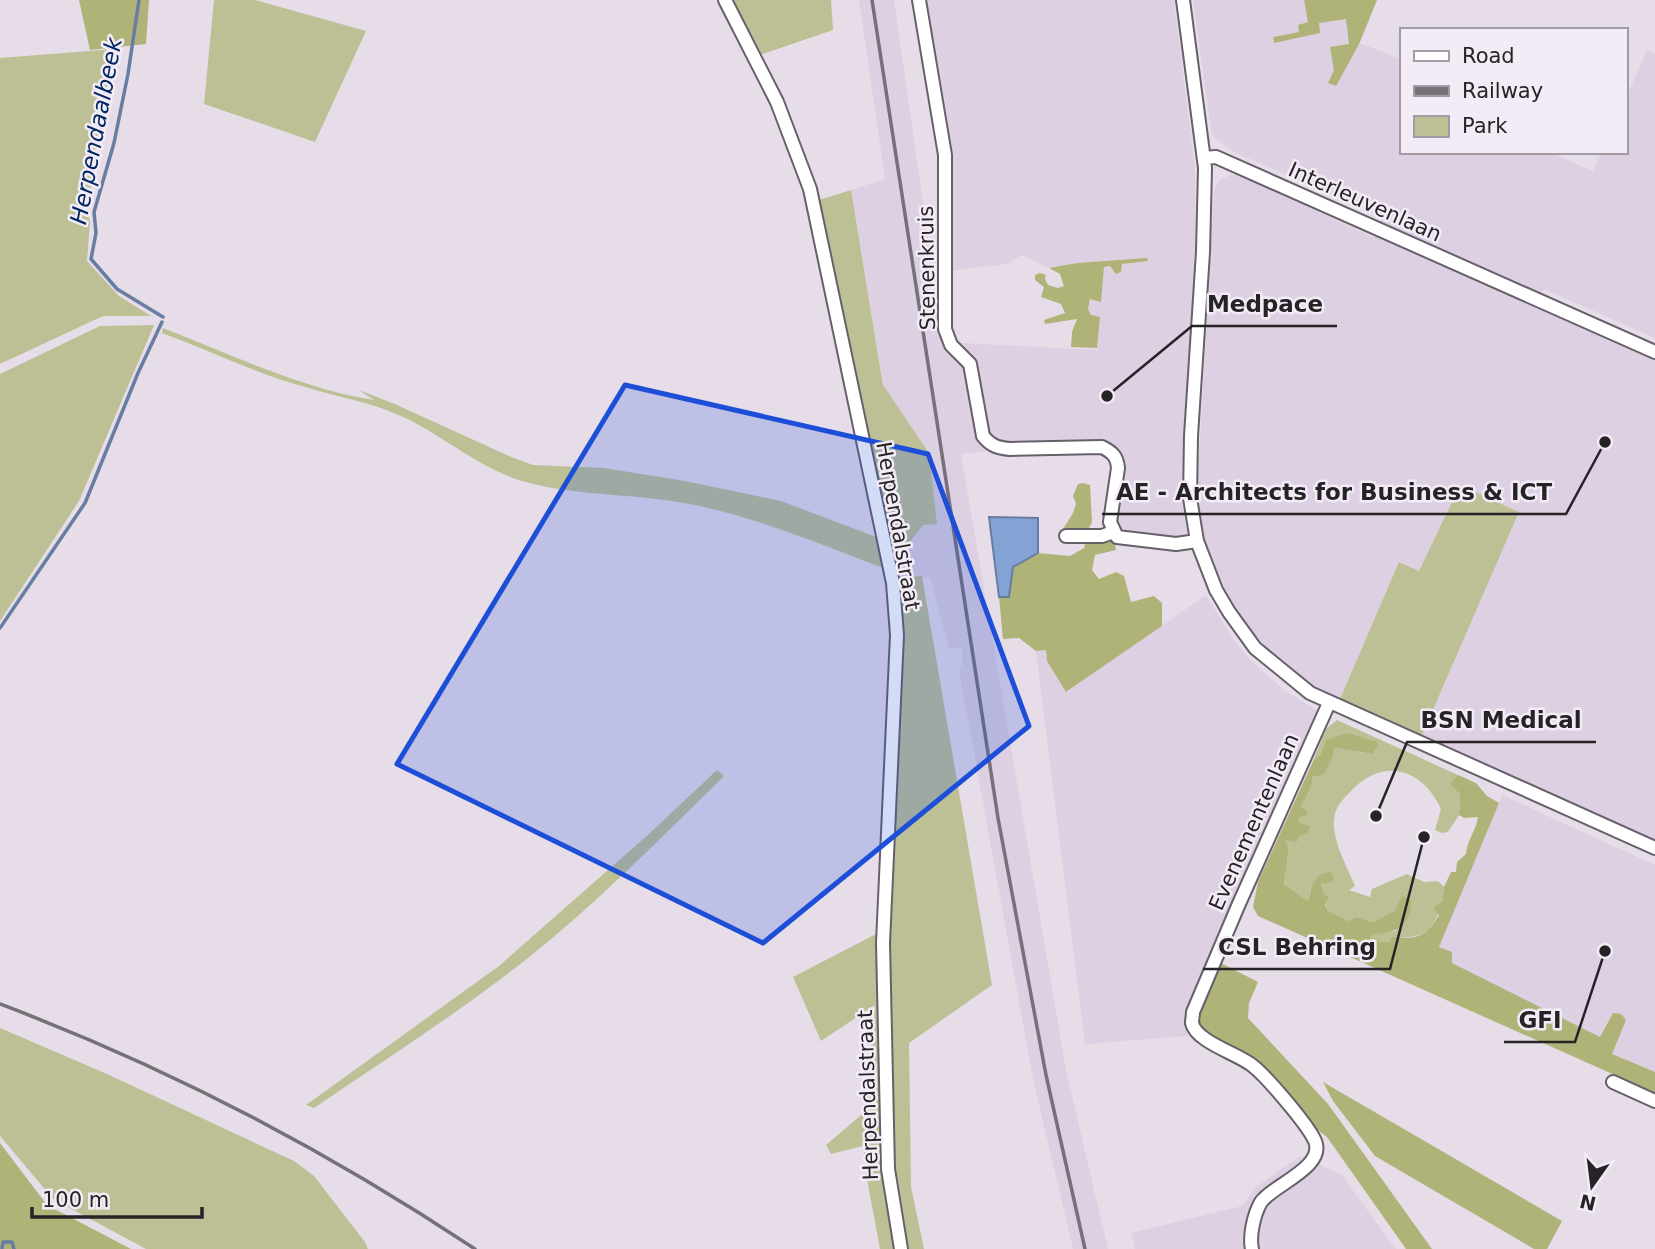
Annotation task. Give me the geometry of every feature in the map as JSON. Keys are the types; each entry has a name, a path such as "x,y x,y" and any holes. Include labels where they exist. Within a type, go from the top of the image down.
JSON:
{"street":[{"name":"Herpendalstraat","path":"725,0 776,102 810,188 893,583 897,635 883,943 888,1169 901,1249"},
{"name":"Stenenkruis","path":"919,0 945,155 947,339 970,364 983,436 989,444 1010,449 1102,447 1112,452 1117,459 1118,468 1110,522 1113,532"},
{"path":"1183,0 1204,158 1203,253 1191,436 1190,498 1197,541 1216,590 1255,648 1292,680 1329,703 1655,848"},
{"name":"Interleuvenlaan","path":"1204,158 1216,157 1655,352"},
{"path":"1066,536 1102,536 1113,532 1117,537 1126,539 1176,544 1197,541"},
{"name":"Evenementenlaan","path":"1252,1249 1254,1220 1262,1201 1310,1164 1317,1151 1315,1142 1294,1112 1253,1065 1205,1038 1192,1023 1194,1012 1238,906 1329,703"},
{"path":"1613,1083 1652,1100"}],"highlighted area":[{"path":"625,385 928,454 1029,726 763,943 397,764"}],"shaded area":[{"path":"859,0 894,0 943,342 1097,350 1100,317 1091,315 1088,309 1090,299 1101,302 1104,267 1148,261 1077,263 1049,268 1022,255 1007,264 949,271 949,158 922,0 1174,0 1195,169 1195,251 1181,498 1189,544 1113,532 1112,452 1010,449 961,454 1066,1070 1108,1249 1073,1249 1033,1079 959,670 962,664 962,647 949,649 930,577 898,580 892,564 884,387 851,190 885,179"},
{"path":"1193,0 1377,0 1360,43 1400,59 1400,154 1554,154 1593,171 1601,154 1627,154 1627,95 1647,50 1655,54 1655,338 1544,289 1536,307 1655,360 1655,840 1422,735 1519,512 1459,486 1419,571 1400,562 1340,699 1308,684 1268,649 1252,632 1227,594 1204,538 1197,495 1214,191 1219,181 1230,175 1238,175 1373,237 1382,216 1236,153 1212,136"},
{"path":"1206,595 1248,658 1285,691 1323,714 1187,1036 1085,1044 1036,651 1046,650 1047,661 1067,692"},
{"path":"1502,795 1655,865 1655,1072 1612,1054 1626,1020 1613,1013 1600,1037 1452,963 1452,952 1439,947"},
{"path":"1300,1156 1341,1174 1396,1249 1135,1249 1131,1233 1242,1206 1255,1188"}],"green space":[{"path":"79,0 149,0 146,44 90,50"},
{"path":"214,0 255,0 366,31 315,142 204,104"},
{"path":"729,0 831,0 833,30 757,56"},
{"path":"1304,0 1377,0 1359,44 1336,86 1328,83 1334,70 1330,47 1349,44 1346,19 1319,23 1320,33 1274,43 1273,37 1299,32 1298,25 1308,22"},
{"path":"115,49 97,138 88,213 90,222 87,261 119,296 151,316 103,316 0,364 0,58"},
{"path":"851,190 883,385 929,453 937,524 923,525 892,565 816,201"},
{"path":"1147,258 1148,261 1122,264 1121,272 1116,274 1110,266 1104,267 1101,302 1090,299 1088,309 1091,315 1100,317 1097,348 1071,347 1072,332 1077,319 1045,324 1044,320 1065,313 1061,304 1041,297 1044,287 1035,280 1035,275 1046,275 1048,285 1058,288 1064,286 1060,274 1049,268 1077,263"},
{"path":"154,325 79,501 0,621 0,374 100,326"},
{"path":"163,328 293,379 374,400 359,390 533,465 604,468 781,501 879,538 886,569 792,533 720,511 673,501 565,490 522,481 490,468 401,416 269,375 162,333"},
{"path":"1078,484 1090,485 1092,522 1086,534 1067,534 1063,529 1076,504 1073,496"},
{"path":"1460,485 1519,512 1422,735 1340,699 1399,562 1419,571"},
{"path":"1113,532 1116,550 1095,555 1092,570 1099,579 1116,572 1124,576 1131,602 1154,596 1162,603 1162,626 1066,692 1047,661 1046,650 1036,651 1019,638 1003,639 999,597 1009,597 1013,567 1038,553 1070,556 1084,548 1087,536"},
{"path":"922,576 992,985 909,1043 911,1187 924,1249 880,1249 863,1146 831,1154 826,1145 866,1111 875,1005 821,1041 793,977 878,933 898,578"},
{"path":"1337,720 1458,775 1451,784 1460,794 1459,815 1448,832 1435,830 1441,809 1433,795 1413,776 1401,772 1389,771 1363,780 1342,800 1335,815 1334,827 1338,845 1355,886 1349,890 1370,897 1372,889 1407,874 1424,882 1438,881 1444,887 1436,919 1425,932 1416,936 1392,936 1389,942 1372,941 1370,937 1374,933 1396,931 1399,899 1393,911 1374,922 1356,917 1349,921 1327,910 1321,883 1330,872 1310,890 1308,901 1284,884 1289,849 1285,840 1308,833 1310,826 1299,822 1300,817 1308,811 1301,807 1312,785 1312,777 1332,759 1333,748 1373,754 1377,748 1326,740 1320,755 1314,759 1326,729"},
{"path":"1347,733 1377,742 1377,748 1373,754 1334,748 1324,774 1312,777 1312,785 1301,807 1308,811 1305,816 1300,817 1299,822 1310,826 1308,833 1298,837 1297,842 1285,840 1289,849 1284,884 1308,901 1317,879 1330,872 1334,878 1331,882 1321,884 1324,895 1329,896 1325,904 1327,910 1349,921 1356,917 1374,922 1394,911 1402,896 1410,899 1409,914 1401,926 1370,937 1373,941 1389,942 1392,936 1408,938 1420,935 1430,928 1439,915 1433,908 1442,901 1444,887 1451,872 1456,872 1457,862 1466,854 1478,817 1464,818 1459,815 1460,794 1450,784 1458,775 1476,783 1487,796 1499,803 1439,947 1452,952 1452,963 1600,1037 1613,1013 1621,1014 1626,1020 1612,1054 1655,1072 1655,1093 1258,916 1253,907 1258,882 1314,759 1320,755 1326,740"},
{"path":"717,770 724,776 554,937 449,1016 314,1108 306,1105 499,966"},
{"path":"1215,960 1258,982 1249,1003 1248,1018 1328,1104 1432,1249 1406,1249 1327,1137 1294,1112 1253,1065 1205,1038 1193,1012"},
{"path":"0,1028 107,1074 294,1161 314,1176 368,1249 146,1249 53,1199 0,1136"},
{"path":"1323,1082 1562,1221 1547,1249 1534,1249 1375,1156 1333,1101"},
{"path":"0,1143 47,1205 131,1249 0,1249"}],"water":[{"path":"989,517 1038,518 1038,553 1013,567 1009,597 999,597"}],"waterway":[{"name":"Herpendaalbeek","path":"139,0 114,143 94,212 96,233 91,259 117,289 163,317"},
{"name":"Herpendaalbeek","path":"0,628 85,503 138,373 162,322"},
{"path":"2,1249 3,1242 12,1242 14,1249"}],"railway":[{"path":"872,0 998,818 1046,1075 1085,1249"},
{"path":"0,1004 124,1055 244,1113 361,1178 475,1249"}],"place":[{"name":"Medpace","path":"1107,396"},
{"name":"AE - Architects for Business & ICT","path":"1605,442"},
{"name":"BSN Medical","path":"1376,816"},
{"name":"CSL Behring","path":"1424,837"},
{"name":"GFI","path":"1605,951"}]}
